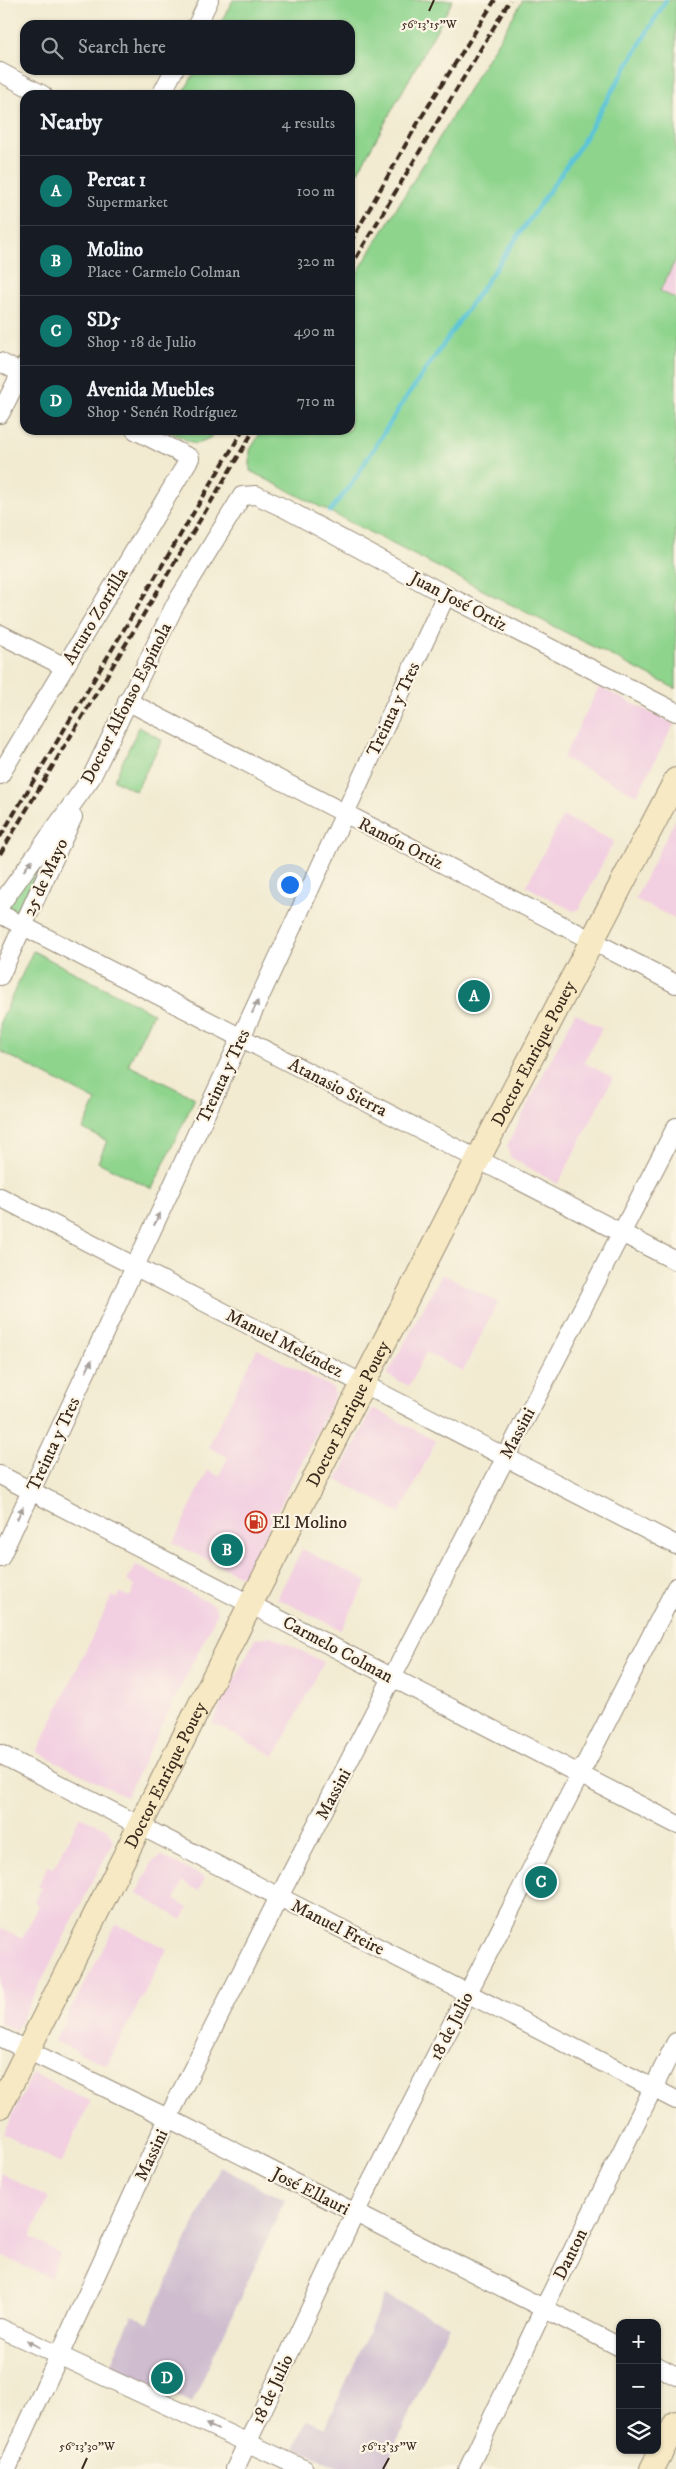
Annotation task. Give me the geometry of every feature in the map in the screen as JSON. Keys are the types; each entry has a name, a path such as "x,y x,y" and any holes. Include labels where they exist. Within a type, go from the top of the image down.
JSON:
{"street":[{"path":"199,20 209,0"},
{"path":"0,72 34,90"},
{"path":"164,90 171,75"},
{"path":"0,362 20,370"},
{"path":"0,414 20,378"},
{"name":"Arturo Zorrilla","path":"0,775 190,458 145,435"},
{"name":"Juan José Ortiz","path":"242,496 256,495 284,508 446,595 676,712"},
{"name":"Doctor Alfonso Espínola","path":"0,905 91,778 175,605 242,496"},
{"name":"Treinta y Tres","path":"0,1558 446,595"},
{"path":"0,634 65,667"},
{"name":"Ramón Ortiz","path":"127,702 676,984"},
{"name":"25 de Mayo","path":"0,976 91,778"},
{"name":"Doctor Enrique Pouey","path":"0,2106 141,1827 251,1603 478,1159 676,780"},
{"name":"Atanasio Sierra","path":"0,914 676,1261"},
{"name":"Massini","path":"7,2469 168,2118 279,1897 393,1679 505,1455 622,1234 676,1126"},
{"name":"Manuel Meléndez","path":"0,1197 505,1455 676,1545"},
{"name":"Carmelo Colman","path":"0,1475 676,1824"},
{"name":"18 de Julio","path":"235,2469 356,2213 676,1587"},
{"name":"Manuel Freire","path":"0,1754 676,2100"},
{"name":"José Ellauri","path":"0,2037 168,2118 616,2345"},
{"name":"Danton","path":"468,2469 544,2308 676,2042"},
{"path":"0,2328 304,2469"},
{"path":"661,2368 676,2376"},
{"path":"652,2469 676,2423"}],"shaded area":[{"path":"676,259 676,299 660,291"},
{"path":"599,687 674,724 637,795 563,758"},
{"path":"563,816 614,841 579,909 573,911 526,886"},
{"path":"676,818 676,919 635,899"},
{"path":"575,1013 602,1028 584,1062 613,1078 558,1184 510,1157 507,1145"},
{"path":"442,1274 498,1302 463,1371 426,1352 409,1386 387,1375"},
{"path":"257,1349 333,1388 335,1395 246,1575 241,1576 173,1543 208,1470 219,1476 228,1457 208,1447"},
{"path":"373,1408 436,1441 400,1513 337,1480"},
{"path":"302,1549 367,1581 341,1630 277,1598"},
{"path":"136,1565 215,1606 217,1614 126,1797 37,1752 112,1596 117,1598 120,1593 130,1597 135,1586 127,1581"},
{"path":"271,1636 324,1662 275,1756 212,1723 255,1639"},
{"path":"80,1816 109,1830 113,1842 16,2030 0,2023 0,1928 22,1939 39,1906 34,1902 41,1888 38,1886 48,1866 54,1868"},
{"path":"162,1856 205,1878 199,1891 183,1882 174,1899 188,1908 182,1920 137,1893 152,1862"},
{"path":"116,1924 167,1949 107,2065 54,2041"},
{"path":"33,2073 91,2101 61,2163 3,2134"},
{"path":"220,2167 285,2200 192,2403 110,2365 132,2315 148,2323"},
{"path":"0,2173 49,2198 30,2237 60,2254 50,2278 0,2255"},
{"path":"385,2296 449,2325 385,2469 343,2469 294,2448 307,2420 325,2428"}],"green space":[{"path":"233,0 453,0 355,177 355,90 185,90 193,75 355,75 355,20 222,20"},
{"path":"523,0 676,0 676,259 660,291 676,299 676,689 250,471 250,450 259,435 355,435 355,277"},
{"path":"176,435 212,435 210,438 195,444"},
{"path":"139,727 162,740 136,791 114,780"},
{"path":"42,862 19,908 15,910 9,907 8,903 29,867"},
{"path":"33,951 153,1013 128,1065 195,1098 152,1189 98,1162 107,1141 83,1129 96,1101 0,1051 0,1022"}],"waterway":[{"path":"330,511 351,485 400,407 578,149 666,0"}],"railway":[{"path":"355,234 419,121 495,0"},
{"path":"355,260 510,0"},
{"path":"0,837 240,435"},
{"path":"0,854 251,435"}],"place":[{"name":"Percat 1","path":"474,996"},
{"name":"El Molino","path":"256,1522"},
{"name":"Molino","path":"227,1550"},
{"name":"SD5","path":"541,1882"},
{"name":"Avenida Muebles","path":"167,2378"}]}
